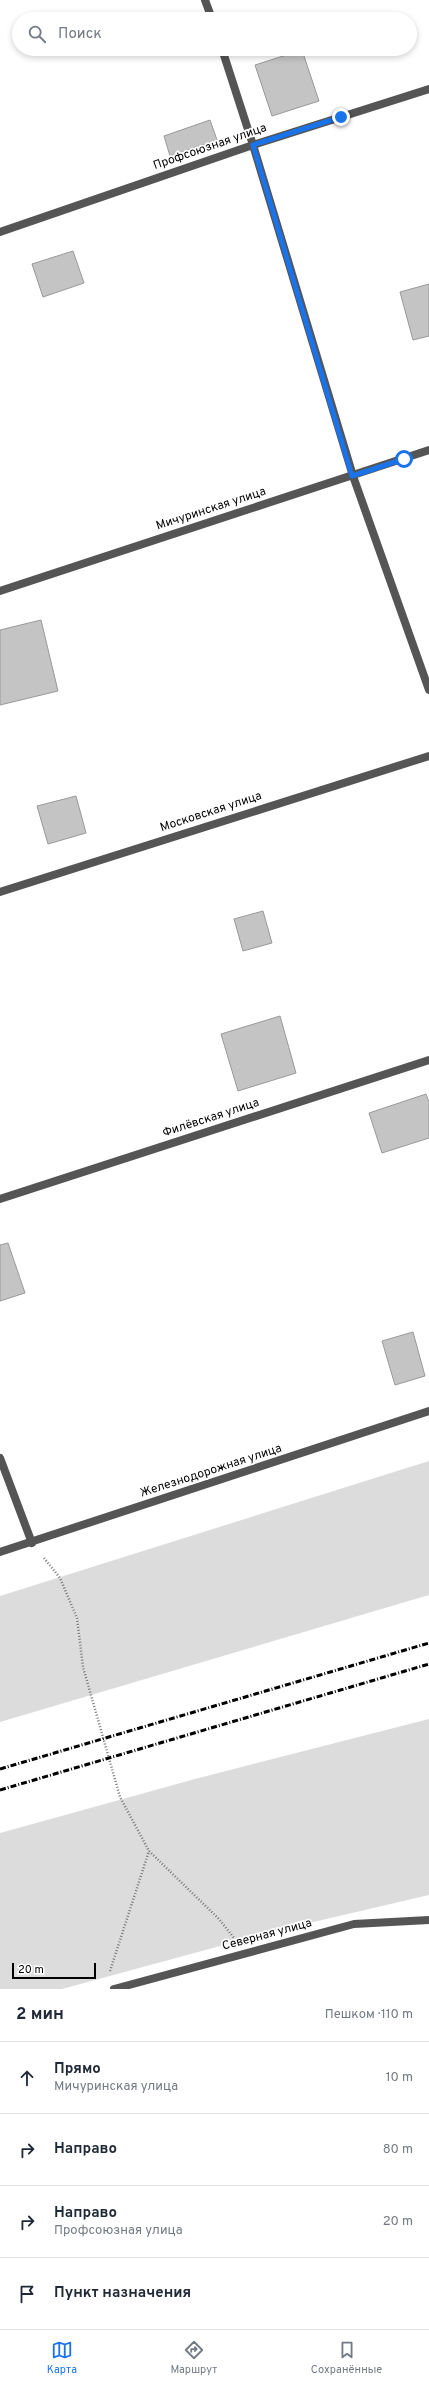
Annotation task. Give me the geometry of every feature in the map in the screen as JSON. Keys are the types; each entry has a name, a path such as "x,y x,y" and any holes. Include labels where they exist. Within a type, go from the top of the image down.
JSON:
{"street":[{"path":"206,0 210,12"},
{"path":"224,56 253,145 352,476 429,690"},
{"name":"Профсоюзная улица","path":"0,232 253,145 429,89"},
{"name":"Мичуринская улица","path":"0,591 429,450"},
{"name":"Московская улица","path":"0,892 429,756"},
{"name":"Филёвская улица","path":"0,1199 429,1060"},
{"name":"Железнодорожная улица","path":"0,1552 32,1543 429,1411"},
{"path":"0,1458 32,1543"},
{"name":"Северная улица","path":"114,1989 354,1924 429,1920"}],"path":[{"path":"32,1543 60,1578 77,1618 82,1667 120,1797 149,1851 220,1919 246,1953"},
{"path":"109,1974 149,1851"}],"shaded area":[{"path":"429,1461 429,1595 0,1722 0,1596"},
{"path":"429,1719 429,1895 279,1930 62,1989 0,1989 0,1833 195,1779"}],"building":[{"path":"283,56 304,56 319,101 272,116 255,65"},
{"path":"210,120 217,140 170,156 164,136"},
{"path":"73,251 84,283 43,297 32,264"},
{"path":"429,284 429,336 413,340 400,292"},
{"path":"41,620 58,691 0,705 0,630"},
{"path":"76,796 86,833 48,844 37,806"},
{"path":"263,911 272,943 243,951 234,919"},
{"path":"280,1016 296,1073 238,1091 221,1034"},
{"path":"426,1094 429,1102 429,1138 382,1153 369,1113"},
{"path":"8,1243 25,1293 0,1301 0,1245"},
{"path":"413,1332 425,1376 395,1385 382,1341"}],"railway":[{"path":"0,1769 429,1643"},
{"path":"0,1790 429,1664"}],"route":[{"path":"341,117 253,145 352,476 404,459"}]}
